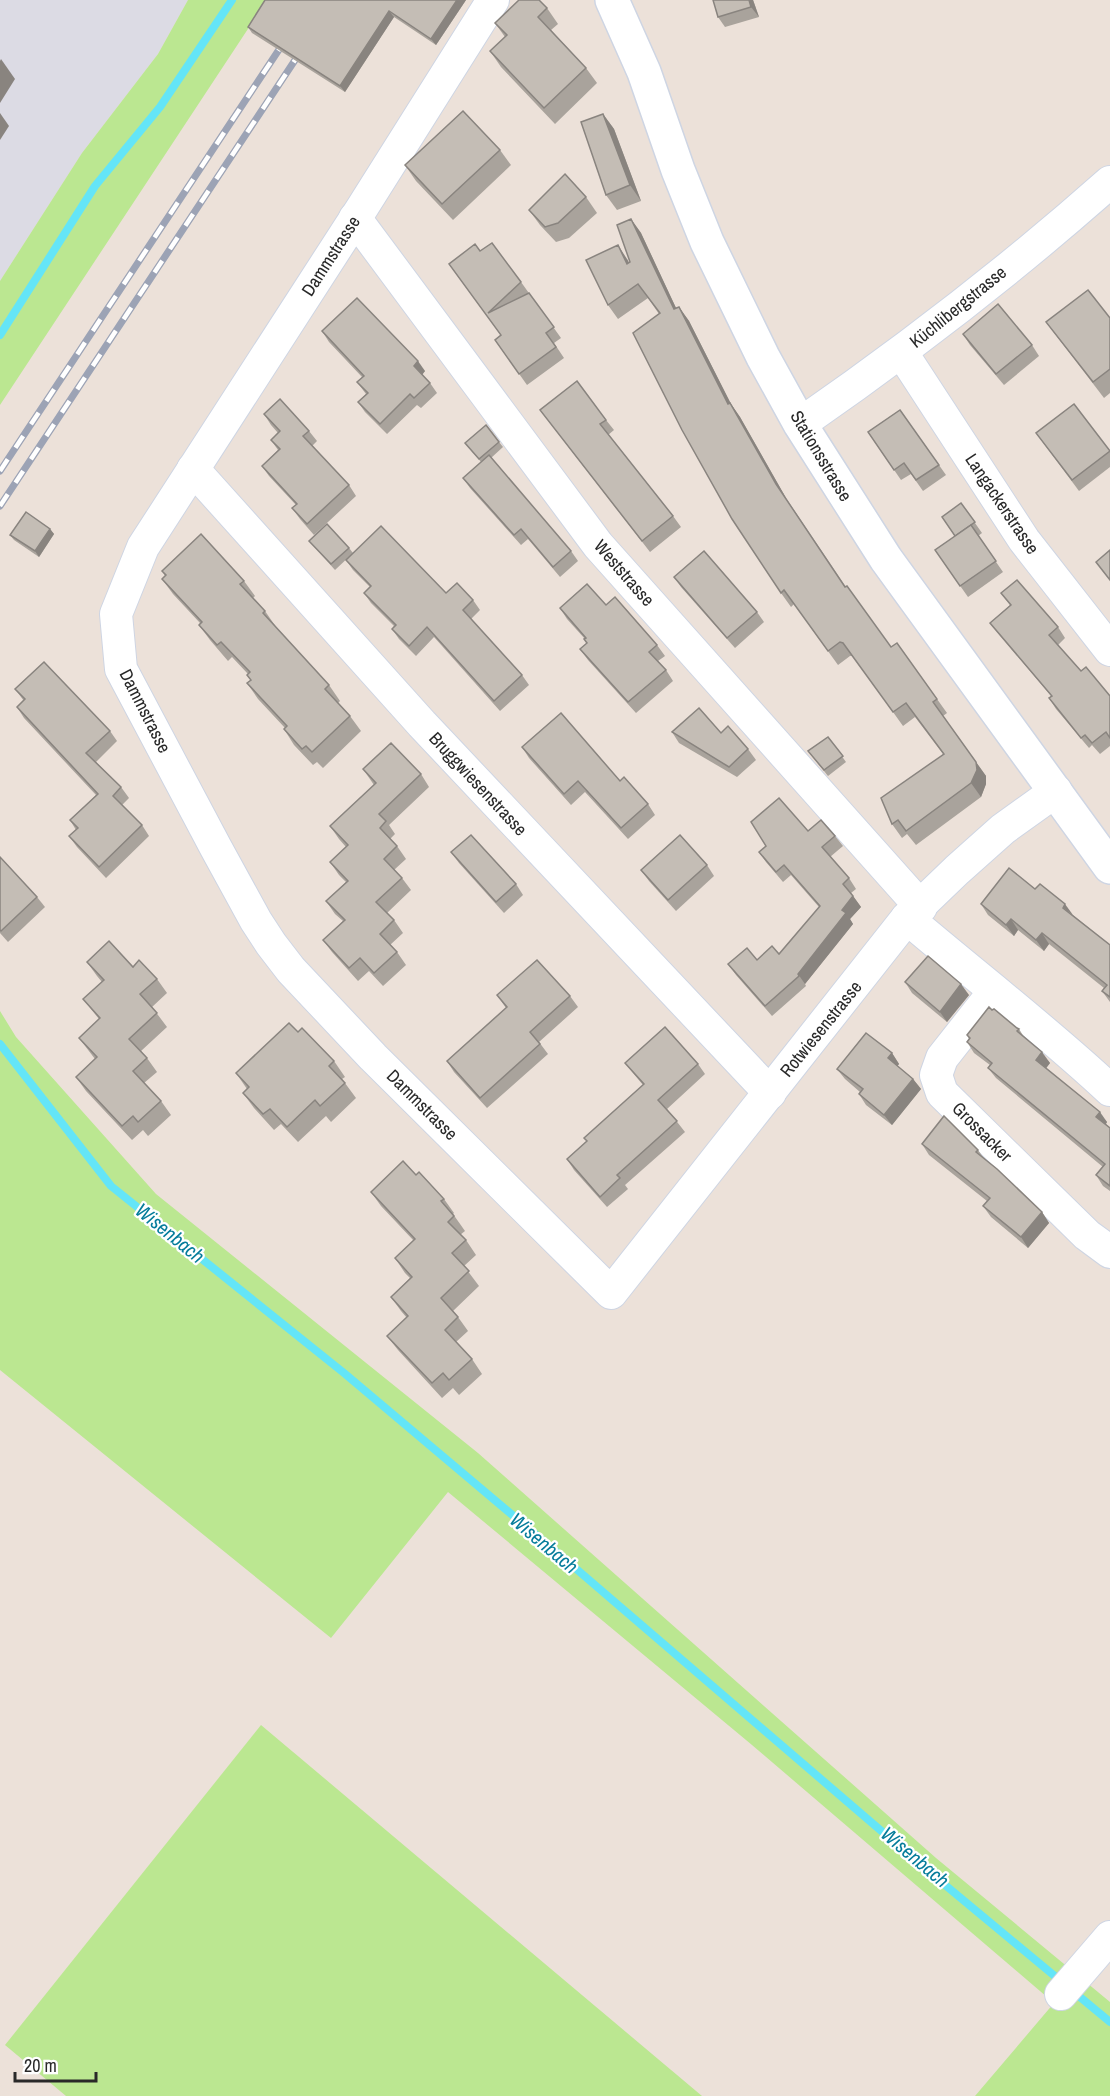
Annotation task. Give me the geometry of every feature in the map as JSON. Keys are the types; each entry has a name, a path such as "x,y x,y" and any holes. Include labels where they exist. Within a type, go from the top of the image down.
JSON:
{"street":[{"name":"Dammstrasse","path":"494,0 142,547 116,614 121,669 256,921 288,966 373,1057 611,1293"},
{"name":"Stationsstrasse","path":"612,0 644,72 678,170 707,242 763,357 800,424 886,559 1110,867"},
{"name":"Küchlibergstrasse","path":"800,424 902,352 1069,218 1110,182"},
{"name":"Weststrasse","path":"355,218 598,545 914,913"},
{"name":"Langackerstrasse","path":"902,352 1024,540 1110,650"},
{"name":"Bruggwiesenstrasse","path":"193,469 422,724 770,1093"},
{"name":"Rotwiesenstrasse","path":"611,1293 914,913 1003,829 1056,790"},
{"path":"914,913 994,992 1067,1050 1110,1090"},
{"name":"Grossacker","path":"994,992 942,1058 936,1074 942,1093 1087,1235 1110,1252"},
{"path":"1068,1987 1110,1937"}],"shaded area":[{"path":"0,0 188,0 158,54 82,153 0,281"}],"green space":[{"path":"188,0 267,0 0,405 0,281 82,153 158,54"},
{"path":"0,1011 16,1037 156,1194 478,1453 936,1858 1110,2002 1110,2096 975,2096 1054,2003 752,1745 448,1492 331,1638 0,1370"},
{"path":"261,1725 702,2096 66,2096 5,2045"}],"building":[{"path":"265,0 457,0 431,39 389,11 340,86 248,27"},
{"path":"519,0 539,0 547,8 538,17 586,68 544,108 490,51 507,35 495,23"},
{"path":"713,0 749,0 751,7 718,17"},
{"path":"463,111 500,150 442,204 405,165"},
{"path":"603,114 630,185 606,195 581,122"},
{"path":"565,174 586,197 558,223 545,227 529,210"},
{"path":"631,219 674,309 679,307 728,404 730,403 776,484 845,587 847,586 891,647 897,643 937,699 933,702 976,762 977,770 971,783 906,831 898,820 892,824 881,798 944,754 906,703 893,712 843,643 840,642 828,651 784,590 781,593 732,519 682,430 633,333 660,313 638,284 608,305 586,260 618,245 627,264 630,262 617,225"},
{"path":"492,243 521,282 488,313 529,293 554,327 546,333 556,347 519,374 495,340 501,335 449,264 475,244 480,251"},
{"path":"1088,290 1110,318 1110,369 1093,382 1046,322"},
{"path":"357,298 418,361 414,366 430,383 414,398 410,394 380,424 358,402 368,393 357,382 364,376 322,331"},
{"path":"998,304 1032,345 996,374 963,334"},
{"path":"577,381 606,420 600,424 673,516 642,541 540,410"},
{"path":"280,399 309,431 303,436 349,485 307,524 292,508 297,504 262,466 280,449 271,440 280,431 264,414"},
{"path":"1074,404 1110,451 1072,480 1036,433"},
{"path":"900,410 939,465 916,480 904,463 894,470 868,432"},
{"path":"486,425 499,442 479,459 465,443"},
{"path":"489,455 571,551 553,567 521,529 514,535 463,478"},
{"path":"961,503 975,522 955,536 942,517"},
{"path":"26,512 50,529 35,551 10,535"},
{"path":"327,524 349,548 331,564 309,541"},
{"path":"971,525 996,561 960,586 935,550"},
{"path":"381,526 446,593 457,583 473,600 463,610 522,675 494,701 427,627 409,646 392,629 396,625 364,593 371,586 346,560"},
{"path":"201,534 244,581 240,584 265,611 263,613 329,685 325,689 350,716 312,752 306,746 302,749 284,729 287,726 247,683 251,680 247,675 250,672 221,642 217,645 199,625 202,622 162,579 166,575 162,571"},
{"path":"1110,550 1110,580 1096,562"},
{"path":"704,551 757,612 727,638 674,577"},
{"path":"1017,580 1058,627 1049,635 1081,671 1086,667 1110,696 1110,738 1106,732 1092,743 1085,735 1081,738 1049,698 1052,696 990,623 1011,605 1001,593"},
{"path":"587,584 606,605 615,597 657,645 649,652 666,670 628,702 580,649 587,643 584,639 586,638 560,608"},
{"path":"44,662 110,731 86,753 121,787 113,796 142,825 99,867 69,836 78,828 70,820 98,794 17,707 25,699 15,689"},
{"path":"699,708 721,733 728,726 748,749 729,767 672,732"},
{"path":"561,713 620,781 624,777 648,804 621,828 578,781 564,794 522,747"},
{"path":"828,737 843,756 824,770 808,751"},
{"path":"391,743 421,774 379,814 386,821 380,828 397,846 384,859 402,878 376,902 394,920 380,934 397,952 374,973 360,958 349,968 323,940 345,920 326,901 348,881 330,862 348,845 330,826 376,783 363,769"},
{"path":"779,798 808,831 821,820 835,836 822,847 849,878 843,884 853,896 842,910 846,913 798,974 799,976 765,1006 728,964 747,948 757,960 772,946 779,954 820,906 784,865 776,872 759,852 766,846 751,822"},
{"path":"471,835 516,884 496,902 451,852"},
{"path":"680,835 707,865 668,900 641,870"},
{"path":"0,857 37,897 1,931 0,930"},
{"path":"1009,868 1035,889 1040,884 1065,904 1063,908 1110,945 1110,997 1102,991 1107,985 1042,933 1036,940 1011,919 1006,925 981,904"},
{"path":"109,941 133,967 139,960 157,979 140,994 157,1013 129,1039 147,1058 133,1071 161,1101 138,1122 133,1116 122,1126 76,1077 97,1057 79,1038 100,1018 83,999 104,980 87,962"},
{"path":"928,956 961,984 940,1012 905,982"},
{"path":"537,960 570,996 530,1032 540,1044 480,1098 447,1061 507,1007 497,995"},
{"path":"989,1007 1019,1029 1017,1031 1042,1052 1036,1060 1100,1112 1096,1117 1110,1128 1110,1186 1096,1175 1105,1164 988,1068 992,1063 967,1042 970,1038 967,1035"},
{"path":"289,1023 298,1032 302,1028 334,1061 329,1066 345,1083 320,1106 315,1100 287,1127 270,1109 263,1114 243,1093 249,1087 236,1073"},
{"path":"665,1027 698,1064 658,1100 677,1121 617,1175 620,1178 600,1197 567,1159 587,1141 584,1138 644,1084 625,1063"},
{"path":"866,1033 892,1053 888,1058 913,1079 884,1115 859,1094 863,1089 837,1069"},
{"path":"944,1116 978,1150 976,1152 1042,1212 1021,1237 983,1206 990,1198 922,1144"},
{"path":"403,1161 416,1175 419,1172 444,1199 441,1201 454,1216 448,1222 466,1240 452,1253 469,1271 441,1298 458,1317 445,1330 472,1359 449,1380 443,1373 432,1383 387,1336 408,1316 391,1297 412,1277 395,1258 415,1239 371,1192"}],"waterway":[{"path":"0,335 95,186 160,107 232,0"},
{"name":"Wisenbach","path":"0,1044 111,1186 344,1373 921,1865 1110,2022"}],"railway":[{"path":"0,471 288,36"},
{"path":"0,506 303,48"}]}
